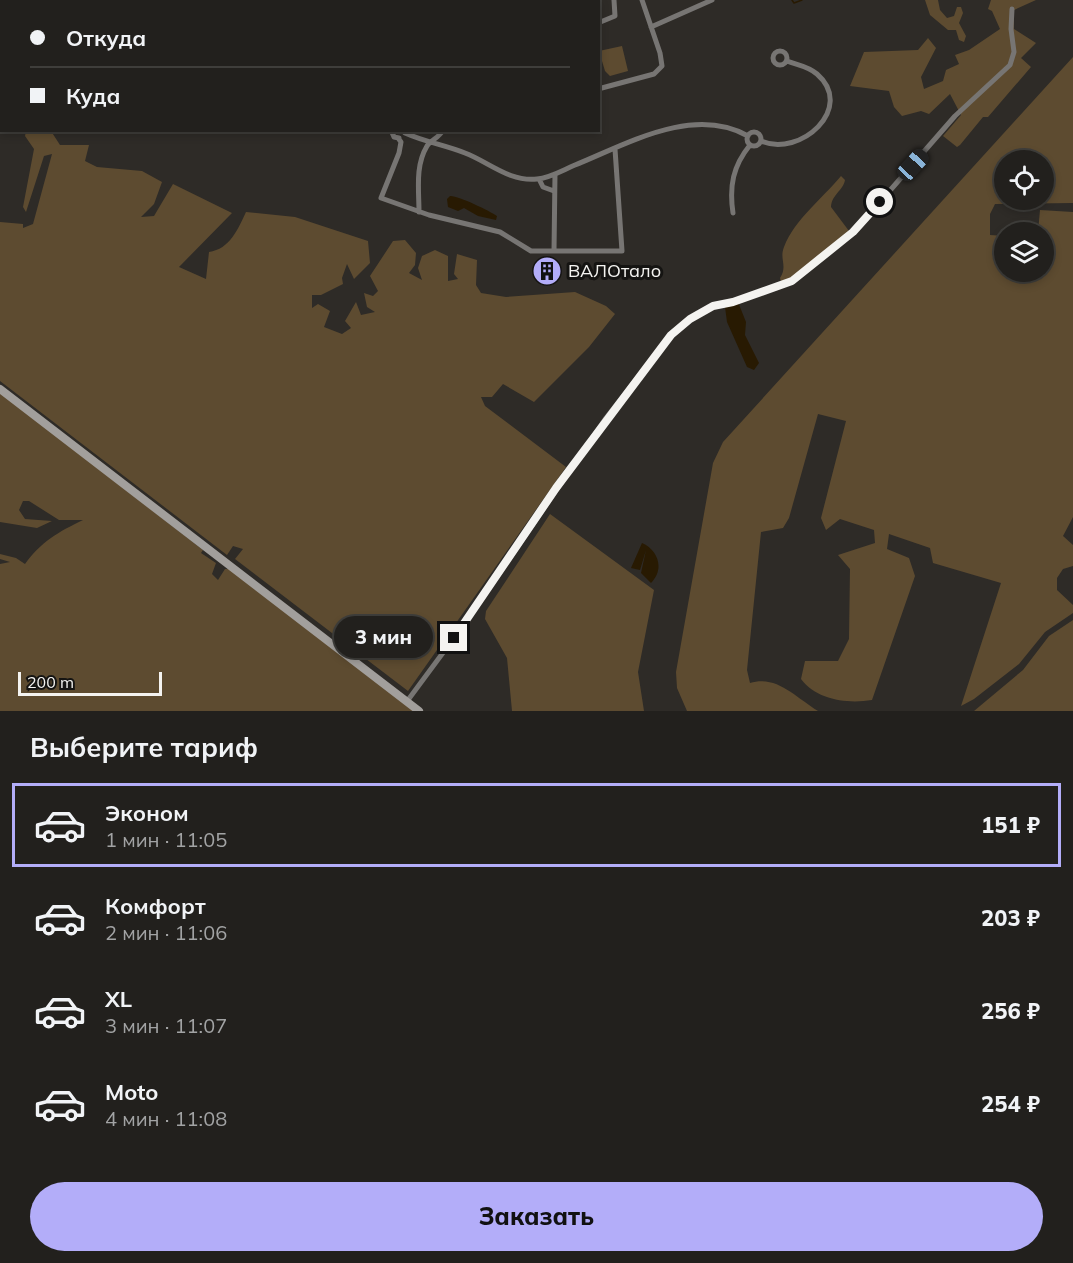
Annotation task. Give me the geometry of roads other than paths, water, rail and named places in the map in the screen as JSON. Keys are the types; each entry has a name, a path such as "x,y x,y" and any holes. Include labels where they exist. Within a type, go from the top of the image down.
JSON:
{"street":[{"path":"600,22 615,16 614,0"},
{"path":"600,88 654,74 662,66 642,0"},
{"path":"651,27 712,0"},
{"path":"408,700 465,623 606,418 671,335 690,319 713,306 733,302 792,281 859,226 955,116 1010,65 1014,52 1011,29 1012,9"},
{"path":"761,141 778,145 801,140 822,125 829,109 828,92 820,77 802,65 787,61"},
{"path":"398,138 405,132 428,143 469,154 487,166 507,174 539,179 675,127 690,124 717,125 748,136 752,133 759,134 761,141"},
{"path":"393,132 401,142 399,153 381,198 419,212 500,232 531,250 622,250 615,149"},
{"path":"419,212 419,171 428,143 441,132"},
{"path":"733,213 730,187 733,174 750,145 748,136"},
{"path":"750,145 757,146 761,141"},
{"path":"554,251 555,174"},
{"path":"539,179 543,187 555,191"},
{"path":"0,389 408,700 419,711"}],"waterway":[{"path":"792,0 794,3 802,0"}],"place":[{"name":"ВАЛОтало","path":"547,271"}]}
